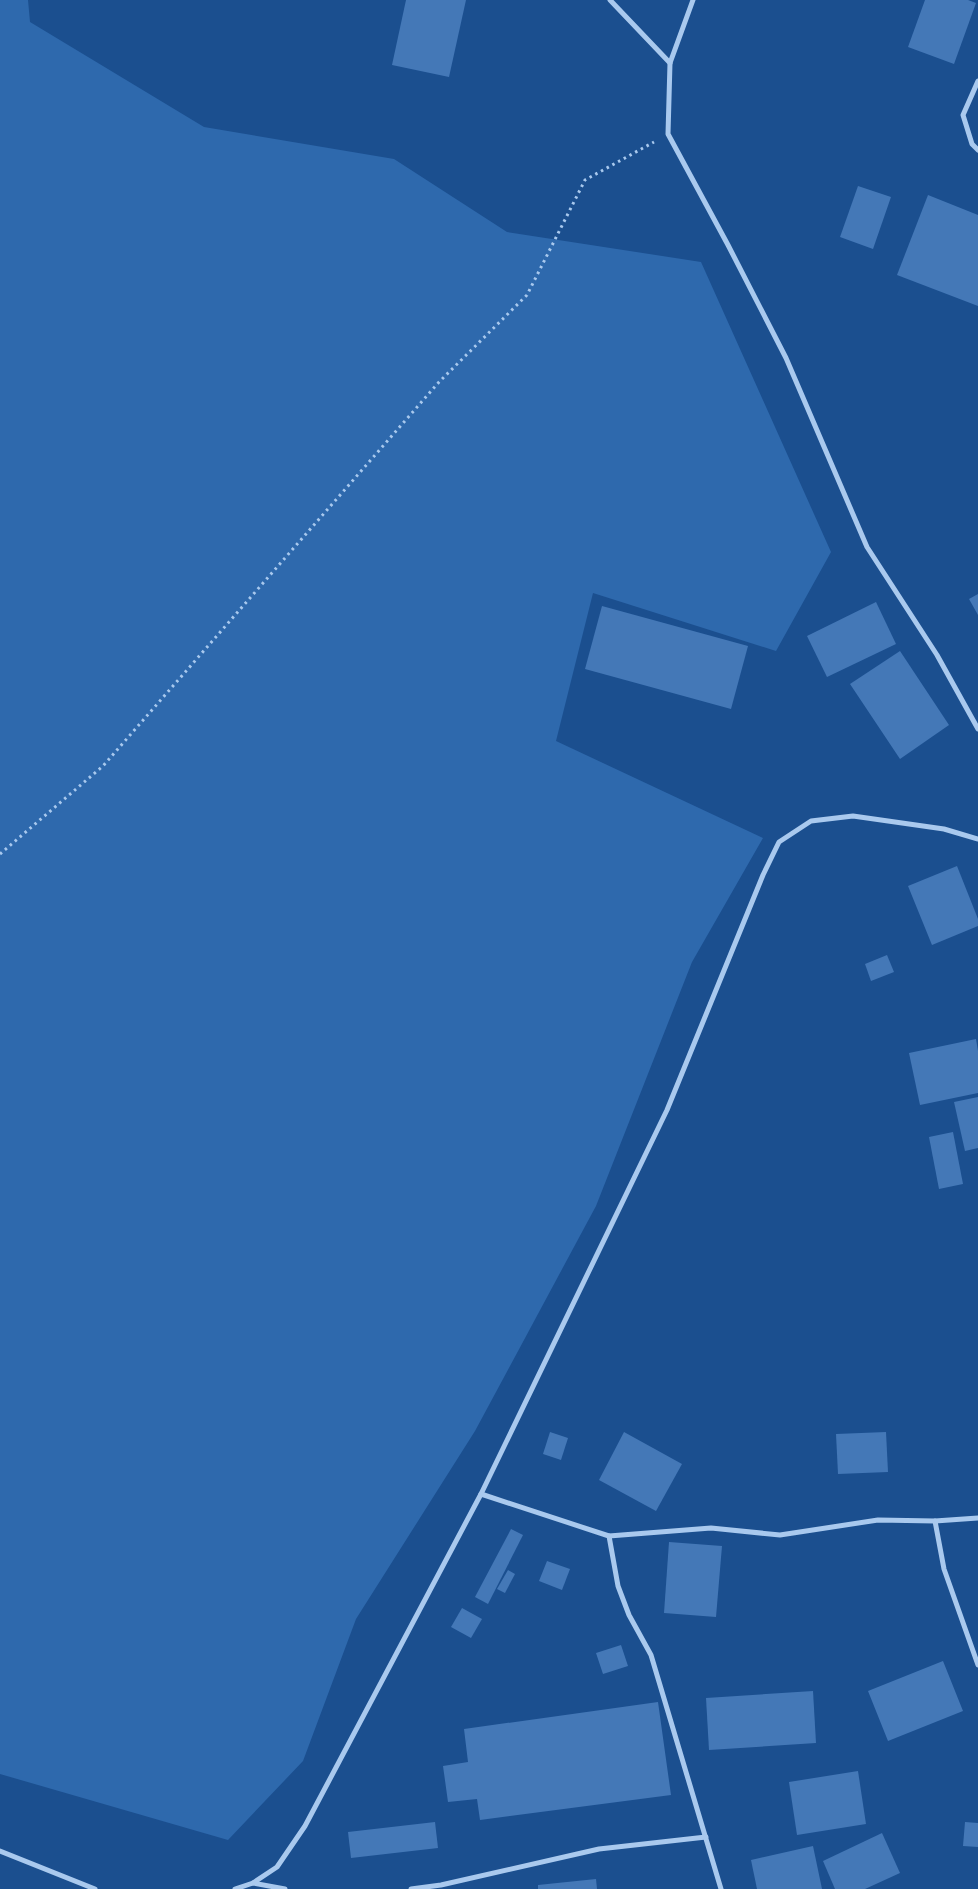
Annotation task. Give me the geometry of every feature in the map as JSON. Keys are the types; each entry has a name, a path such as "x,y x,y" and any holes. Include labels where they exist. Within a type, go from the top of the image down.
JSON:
{"street":[{"path":"610,0 670,63"},
{"path":"693,0 670,63 668,134 786,358 867,547 937,655 978,729"},
{"path":"978,82 963,115 972,144 978,150"},
{"path":"235,1889 253,1883 278,1867 306,1826 481,1494 667,1110 763,875 779,842 811,820 853,816 944,828 978,839"},
{"path":"481,1494 609,1536 712,1528 780,1534 878,1520 934,1521 978,1518"},
{"path":"934,1521 944,1569 978,1665"},
{"path":"609,1536 618,1586 650,1655 721,1889"},
{"path":"411,1889 441,1885 598,1849 706,1837"},
{"path":"0,1851 95,1889"},
{"path":"253,1883 285,1889"}],"path":[{"path":"0,854 103,766 439,382 527,294 585,180 668,134"}],"shaded area":[{"path":"0,0 28,0 30,22 204,127 394,159 507,232 701,262 831,552 776,651 593,593 556,741 763,838 692,962 596,1206 475,1431 356,1619 303,1761 228,1840 0,1774"}],"building":[{"path":"406,0 466,0 449,77 392,65"},
{"path":"925,0 968,0 976,3 954,64 908,47"},
{"path":"858,186 891,197 873,249 840,237"},
{"path":"928,195 978,215 978,306 897,275"},
{"path":"978,594 978,615 969,599"},
{"path":"876,602 896,644 827,677 807,636"},
{"path":"602,606 748,646 731,709 585,669"},
{"path":"900,651 949,725 900,759 850,684"},
{"path":"957,866 978,919 978,926 932,945 908,886"},
{"path":"887,955 894,972 871,981 865,964"},
{"path":"976,1039 978,1051 978,1093 920,1105 909,1053"},
{"path":"978,1097 978,1148 965,1151 954,1102"},
{"path":"953,1132 963,1184 939,1189 929,1137"},
{"path":"550,1432 568,1438 561,1460 543,1454"},
{"path":"624,1432 682,1464 656,1511 599,1480"},
{"path":"886,1432 888,1472 838,1474 836,1434"},
{"path":"511,1529 523,1535 488,1604 475,1597"},
{"path":"669,1542 722,1546 716,1617 664,1613"},
{"path":"547,1561 570,1569 562,1590 539,1581"},
{"path":"508,1570 515,1574 505,1593 497,1589"},
{"path":"462,1608 482,1619 471,1638 451,1627"},
{"path":"621,1645 628,1666 603,1674 596,1653"},
{"path":"943,1661 963,1711 888,1741 868,1691"},
{"path":"813,1691 816,1743 709,1750 706,1698"},
{"path":"658,1702 671,1795 480,1820 477,1799 448,1802 443,1766 468,1762 464,1729"},
{"path":"858,1771 866,1824 797,1835 789,1782"},
{"path":"435,1822 438,1848 351,1858 348,1832"},
{"path":"965,1822 978,1823 978,1847 963,1846"},
{"path":"882,1833 900,1873 865,1889 835,1889 823,1861"},
{"path":"813,1846 822,1889 757,1889 751,1860"},
{"path":"596,1879 597,1889 538,1889 538,1885"}]}
